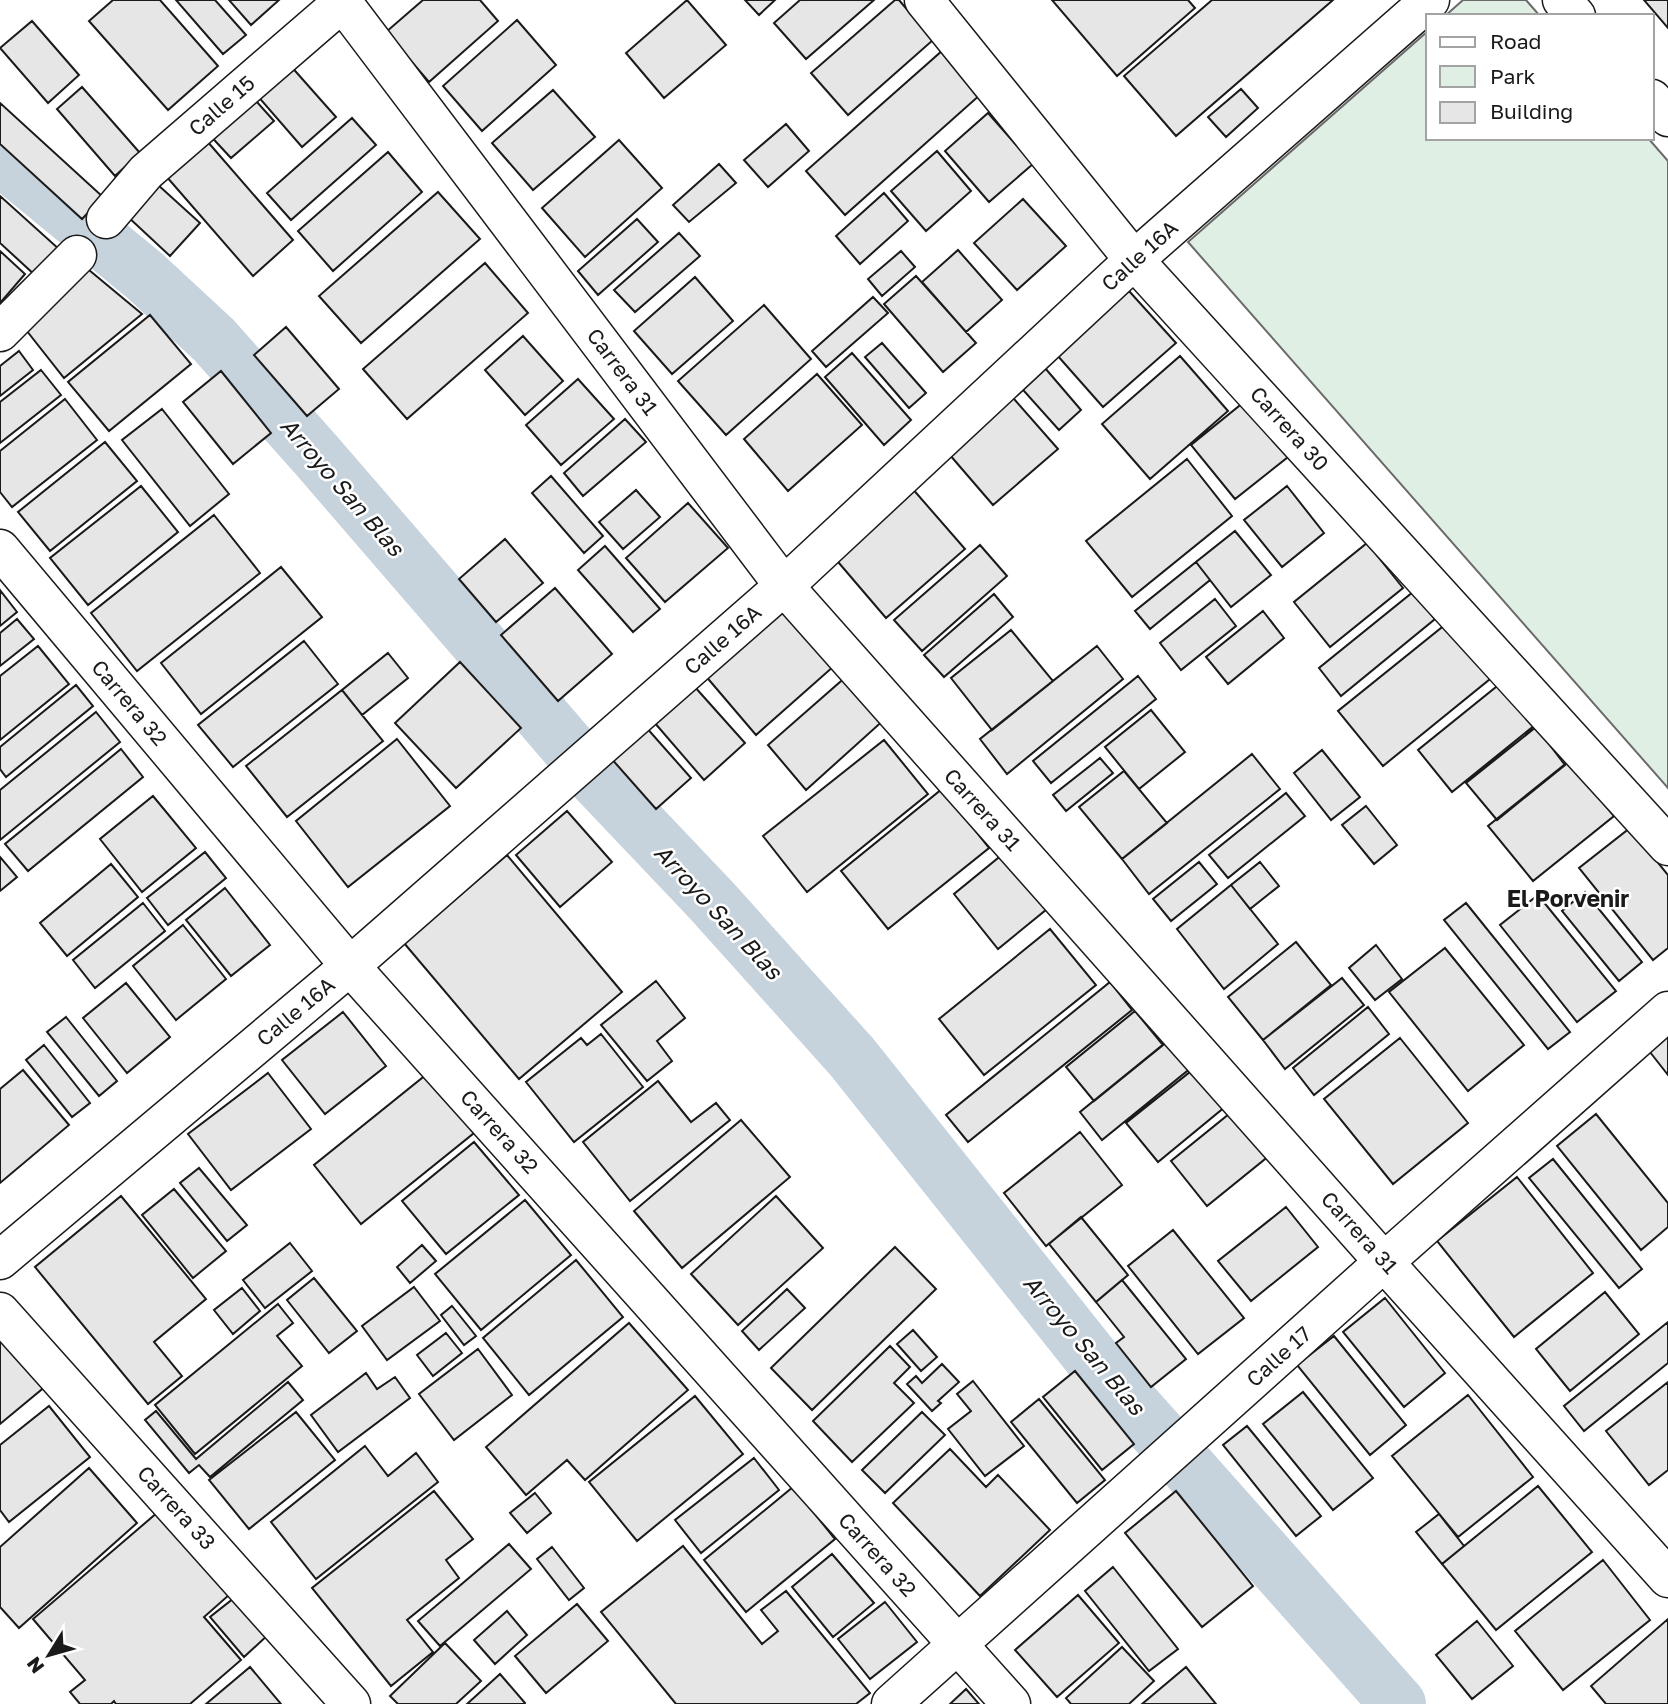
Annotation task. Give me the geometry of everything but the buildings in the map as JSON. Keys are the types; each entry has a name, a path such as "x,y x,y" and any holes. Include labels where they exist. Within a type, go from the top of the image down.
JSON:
{"street":[{"name":"Carrera 30","path":"924,0 1134,260 1668,846"},
{"name":"Calle 16A","path":"0,1260 350,967 784,586 1134,260 1430,0"},
{"path":"1562,0 1574,14"},
{"name":"Calle 15","path":"106,219 146,172 344,1"},
{"name":"Carrera 31","path":"344,1 784,586 1668,1578"},
{"path":"1654,101 1668,117"},
{"path":"0,332 76,255"},
{"name":"Carrera 32","path":"0,550 350,967 1011,1704"},
{"name":"Calle 17","path":"891,1704 1668,1011"},
{"name":"Carrera 33","path":"0,1312 351,1704"}],"green space":[{"path":"1463,0 1526,0 1538,14 1447,14"},
{"path":"1426,33 1426,140 1650,140 1668,161 1668,788 1188,242"}],"waterway":[{"name":"Arroyo San Blas","path":"0,157 145,276 214,340 597,780 711,900 852,1057 1099,1367 1398,1704"}],"district":[{"name":"El Porvenir","path":"1568,899"}]}
